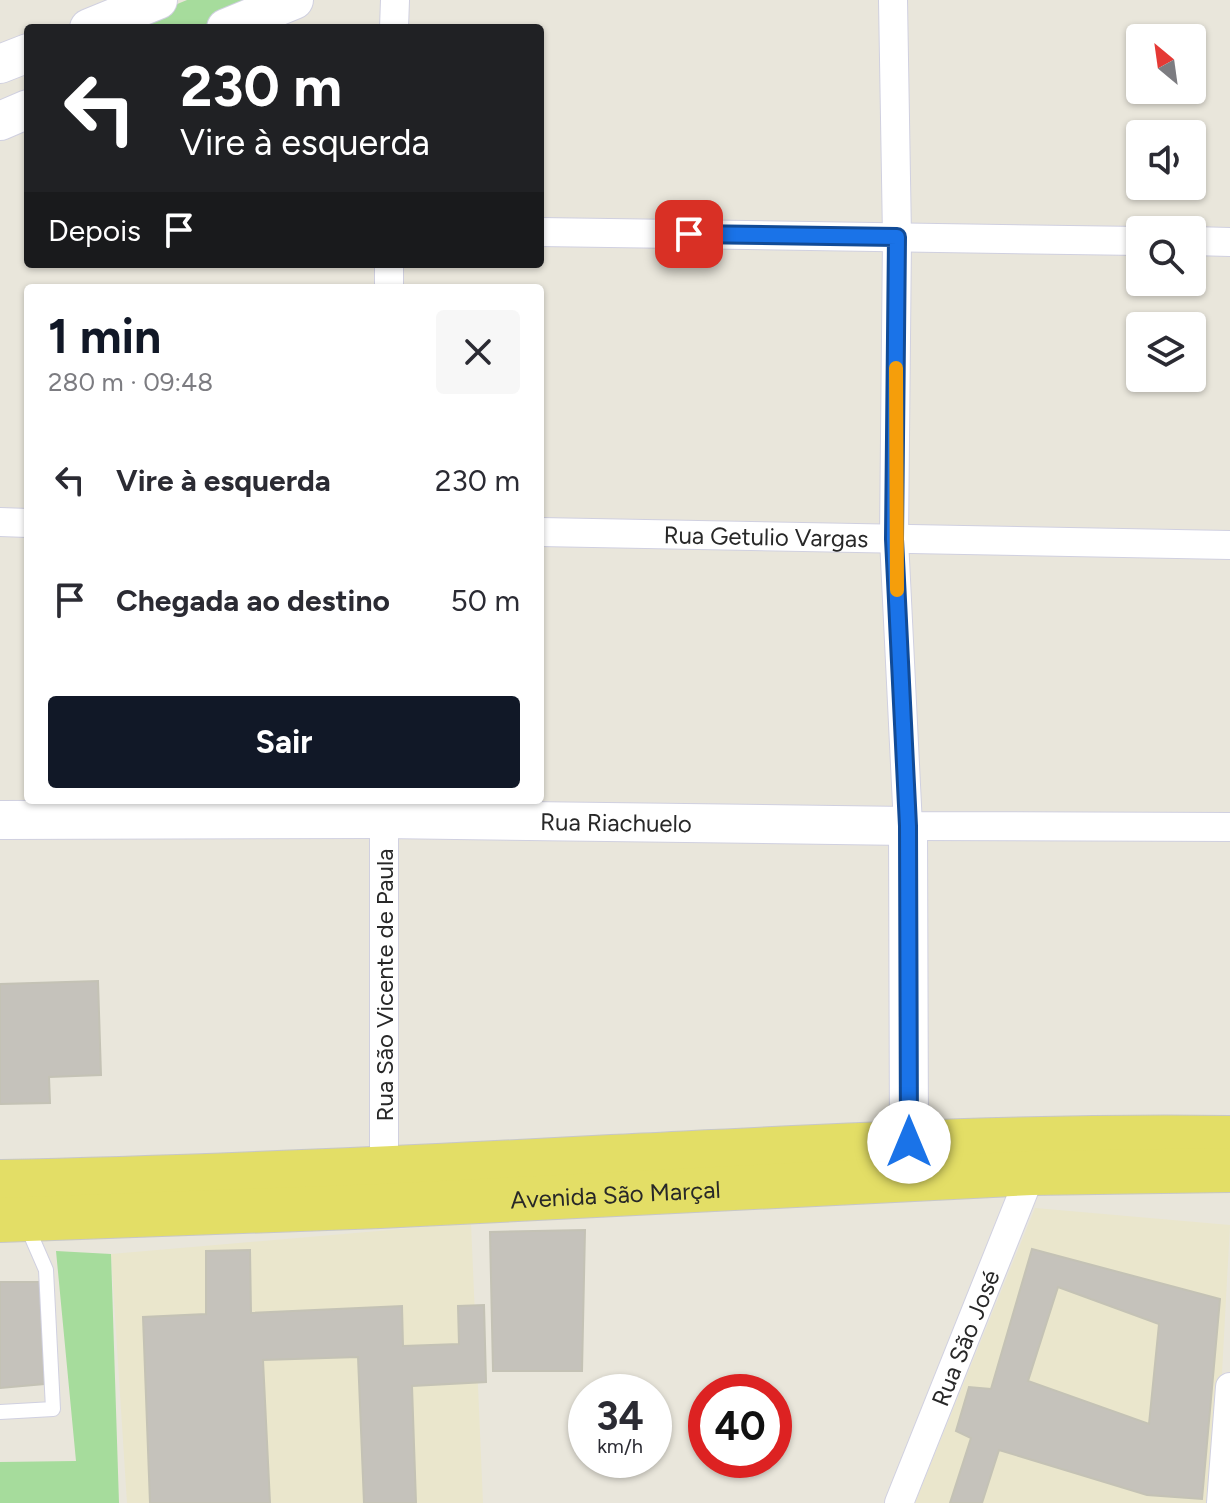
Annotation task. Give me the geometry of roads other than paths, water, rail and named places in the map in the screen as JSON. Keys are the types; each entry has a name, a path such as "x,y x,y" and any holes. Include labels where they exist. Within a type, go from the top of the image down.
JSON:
{"main road":[{"name":"Avenida São Marçal","path":"0,1182 384,1169 909,1142 1090,1136 1230,1138"},
{"name":"Avenida São Marçal","path":"12,1220 758,1189 1031,1173 1230,1170"}],"street":[{"path":"99,24 158,0"},
{"path":"236,24 294,0"},
{"path":"394,24 395,0"},
{"path":"893,0 897,237 894,539 908,826 909,1142"},
{"path":"0,121 24,111"},
{"path":"544,232 1126,241"},
{"path":"1206,241 1230,242"},
{"path":"0,522 24,523"},
{"name":"Rua Getulio Vargas","path":"544,532 1230,545"},
{"name":"Rua Riachuelo","path":"0,820 384,810 908,826 1230,827"},
{"name":"Rua São Vicente de Paula","path":"384,810 384,1169"},
{"name":"Rua São José","path":"899,1503 1031,1173"},
{"path":"1221,1503 1230,1387"}],"lane":[{"path":"0,1412 53,1409 46,1270 12,1220"}]}
